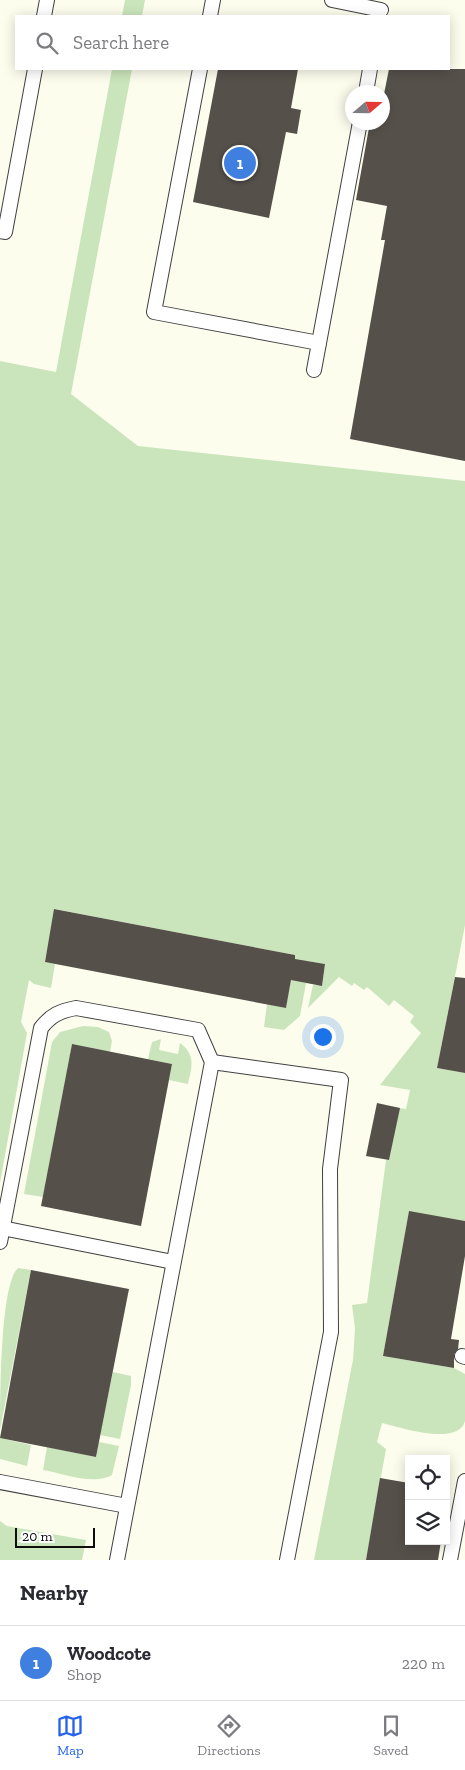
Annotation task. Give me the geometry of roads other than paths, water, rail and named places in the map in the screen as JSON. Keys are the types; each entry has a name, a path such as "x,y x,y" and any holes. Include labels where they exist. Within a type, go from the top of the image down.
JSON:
{"lane":[{"path":"44,15 47,0"},
{"path":"210,15 213,0"},
{"path":"332,0 381,9"},
{"path":"0,231 5,232 35,70"},
{"path":"200,70 154,312 319,343"},
{"path":"367,85 370,70"},
{"path":"314,370 359,130"},
{"path":"117,1560 212,1062 198,1030 76,1008 50,1017 41,1028 1,1235 173,1262"},
{"path":"212,1062 342,1080 330,1169 330,1332 288,1560"},
{"path":"450,1560 463,1510 465,1481"},
{"path":"0,1482 127,1506"}],"place":[{"name":"Woodcote","path":"240,163"}]}
